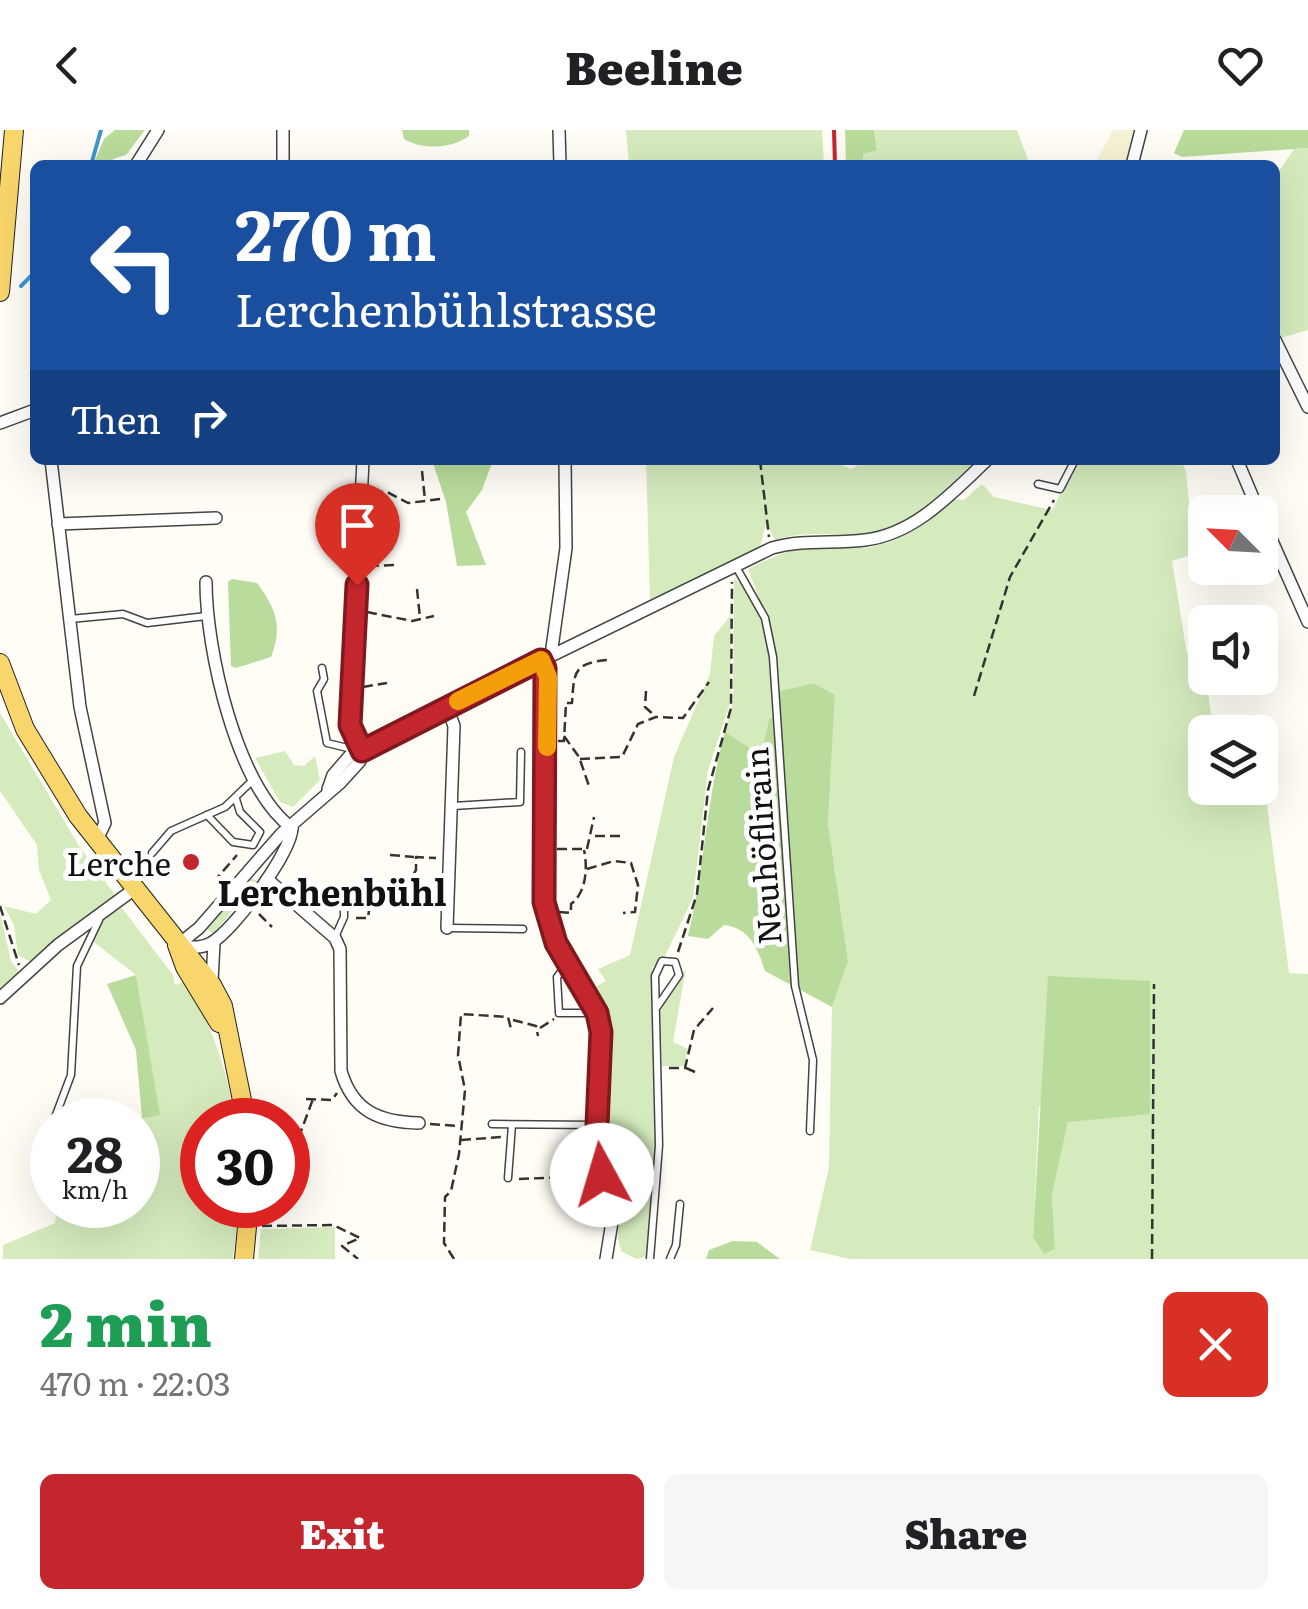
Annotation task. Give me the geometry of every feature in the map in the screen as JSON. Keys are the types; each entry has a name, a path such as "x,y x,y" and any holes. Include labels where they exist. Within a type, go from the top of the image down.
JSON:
{"main road":[{"path":"0,292 14,130"},
{"path":"0,664 25,729 96,842 212,985 223,1006 241,1098"},
{"path":"177,945 184,967 226,1031"},
{"path":"244,1259 247,1228"}],"street":[{"path":"139,160 158,130"},
{"path":"283,130 283,160"},
{"path":"560,130 560,160"},
{"path":"1133,160 1141,130"},
{"path":"1280,350 1308,407"},
{"path":"0,423 30,412"},
{"path":"51,465 80,707 106,824 96,842"},
{"path":"177,945 199,928 281,834 292,828 360,761 362,751 350,725 363,465"},
{"path":"565,465 566,548 546,658 544,902 556,943 597,1013 603,1054 597,1125 612,1222 608,1258"},
{"path":"362,751 446,706 734,570 772,548 800,540 864,540 892,534 934,508 981,465"},
{"path":"1239,465 1252,495"},
{"path":"58,524 216,518"},
{"path":"1278,554 1308,622"},
{"path":"206,582 206,616 220,690 256,778 282,821 292,828"},
{"path":"446,706 454,726 447,928"},
{"path":"177,945 199,948 214,942 288,850 292,828"},
{"path":"268,879 334,938 342,957 341,1072 345,1086 371,1115 419,1123"},
{"path":"0,998 132,890"},
{"path":"212,985 214,942"}],"lane":[{"path":"1038,484 1060,489 1072,465"},
{"name":"Neuhöflirain","path":"734,570 765,618 773,657 795,986 814,1060 810,1131"},
{"path":"68,620 124,614 147,622 206,616"},
{"path":"322,668 324,679 317,691 327,744 362,751"},
{"path":"451,806 520,802 521,752"},
{"path":"152,852 170,831 236,799 256,778"},
{"path":"207,815 244,847 253,845 260,832 240,812 236,799"},
{"path":"254,866 268,879"},
{"path":"334,938 344,917 344,903"},
{"path":"62,1098 71,1076 77,966 101,914"},
{"path":"447,928 523,930"},
{"path":"650,1259 659,1145 656,969 662,961 672,961 679,967 679,974 657,1008"},
{"path":"568,963 557,977 558,1013 597,1013"},
{"path":"492,1124 597,1125"},
{"path":"508,1178 512,1125"},
{"path":"670,1259 680,1204"}],"path":[{"path":"761,465 772,548"},
{"path":"422,472 425,501"},
{"path":"974,696 1010,577 1060,489"},
{"path":"372,492 386,492 408,503 440,499"},
{"path":"370,566 394,565"},
{"path":"672,961 685,938 697,894 708,790 731,708 734,570"},
{"path":"417,589 420,619"},
{"path":"363,612 420,619 434,616"},
{"path":"590,786 580,759 564,736 566,703 572,703 577,669 588,662 608,660"},
{"path":"580,759 622,756 638,724 656,717 687,716 709,682"},
{"path":"357,688 387,683"},
{"path":"646,691 645,707 656,717"},
{"path":"558,741 564,736"},
{"path":"558,912 571,913 587,868 584,850 593,836 594,817"},
{"path":"593,836 620,836"},
{"path":"224,889 217,878 244,847"},
{"path":"555,849 584,850"},
{"path":"147,876 156,860 152,852"},
{"path":"390,856 426,858"},
{"path":"355,918 368,918 370,904 396,906 416,870 416,858"},
{"path":"587,868 614,861 631,863 638,885 635,912 623,913"},
{"path":"250,905 272,927"},
{"path":"0,906 11,932 15,961 26,974"},
{"path":"1152,1259 1154,984"},
{"path":"685,1068 694,1030 713,1008"},
{"path":"538,1028 558,1013"},
{"path":"454,1259 444,1243 445,1196 457,1170 458,1126 465,1090 458,1055 461,1014 511,1020 538,1028"},
{"path":"510,1029 511,1020"},
{"path":"538,1028 538,1036"},
{"path":"658,1068 696,1072"},
{"path":"310,1099 332,1100 342,1088"},
{"path":"310,1107 313,1099"},
{"path":"419,1123 458,1126"},
{"path":"459,1140 501,1140 501,1136"},
{"path":"508,1178 556,1181 595,1176"},
{"path":"310,1226 340,1226 360,1238 342,1246 358,1259"}],"shaded area":[{"path":"1113,130 1133,130 1126,160 1097,160"}],"green space":[{"path":"115,130 145,130 126,155 95,160 104,139"},
{"path":"402,130 469,130 469,136 454,144 428,146 404,139"},
{"path":"626,130 822,130 824,160 629,160"},
{"path":"845,130 874,130 877,150 863,154 863,160 846,160"},
{"path":"874,130 1017,130 1028,160 863,160 863,154 877,149"},
{"path":"1184,130 1308,130 1308,148 1182,157 1174,153"},
{"path":"1308,148 1308,330 1281,338 1280,170 1294,149"},
{"path":"434,465 491,465 482,490 466,512 486,565 457,566 446,502"},
{"path":"646,465 841,465 851,469 858,465 972,465 910,517 878,531 807,534 775,540 766,524 760,547 650,601"},
{"path":"1075,465 1183,465 1188,495 1188,556 1172,561 1188,654 1188,695 1208,695 1211,715 1188,715 1188,805 1267,805 1289,973 1308,974 1308,1259 850,1259 810,1250 829,1167 832,1007 848,961 828,824 835,695 814,683 780,691 770,627 748,569 807,547 864,548 890,542 923,524 954,499 964,500 982,484 994,497 1052,510","holes":["1039,1106 1068,1122 1052,1195 1055,1249 1033,1237"]},
{"path":"734,578 756,605 771,659 775,713 769,719 761,756 725,732 733,702"},
{"path":"232,579 257,583 269,601 277,627 271,657 236,668 231,666 228,582"},
{"path":"731,615 730,703 708,770 693,898 664,958 652,968 656,1144 648,1256 637,1259 621,1251 618,1238 605,1143 608,1045 593,988 606,981 598,969 630,955 674,757 710,674 714,636"},
{"path":"814,683 835,695 828,824 848,961 832,1007 765,971 756,948 740,930 724,925 708,939 688,936 725,732 761,755 769,719 780,711 780,691"},
{"path":"0,713 79,846 115,895 31,962 18,955 14,925 4,906 36,914 51,900 39,870 37,845 0,791"},
{"name":"Lerchenbühl","path":"285,751 294,765 304,766 315,756 320,780 293,807 280,802 255,758"},
{"path":"250,878 258,881 213,934 207,929"},
{"path":"122,908 173,975 175,985 183,982 211,1031 230,1098 180,1098 180,1228 236,1228 233,1259 3,1259 3,1245 43,1228 160,1228 160,1098 156,1098 136,975 90,939 108,915"},
{"path":"0,913 11,961 21,974 0,994"},
{"path":"686,968 673,1042 688,1049 684,1066 662,1066 660,1010"},
{"path":"136,975 157,1098 140,1098 136,1050 107,984"},
{"path":"1048,976 1150,981 1150,1114 1068,1122 1052,1195 1055,1249 1044,1254 1033,1237"},
{"path":"335,1227 335,1259 258,1259 261,1229"},
{"path":"733,1241 757,1242 780,1259 706,1259 709,1250"}],"waterway":[{"path":"92,160 101,130"},
{"path":"21,286 30,277"}],"railway":[{"path":"834,130 835,160"}],"slow traffic":[{"path":"458,701 541,660 548,677 547,747"}],"place":[{"name":"Lerche","path":"191,862"}],"district":[{"name":"Lerchenbühl","path":"332,891"}],"route":[{"path":"357,585 350,725 362,751 388,734 541,660 545,668 548,677 544,902 556,943 597,1013 603,1054 597,1125 602,1175"}]}
